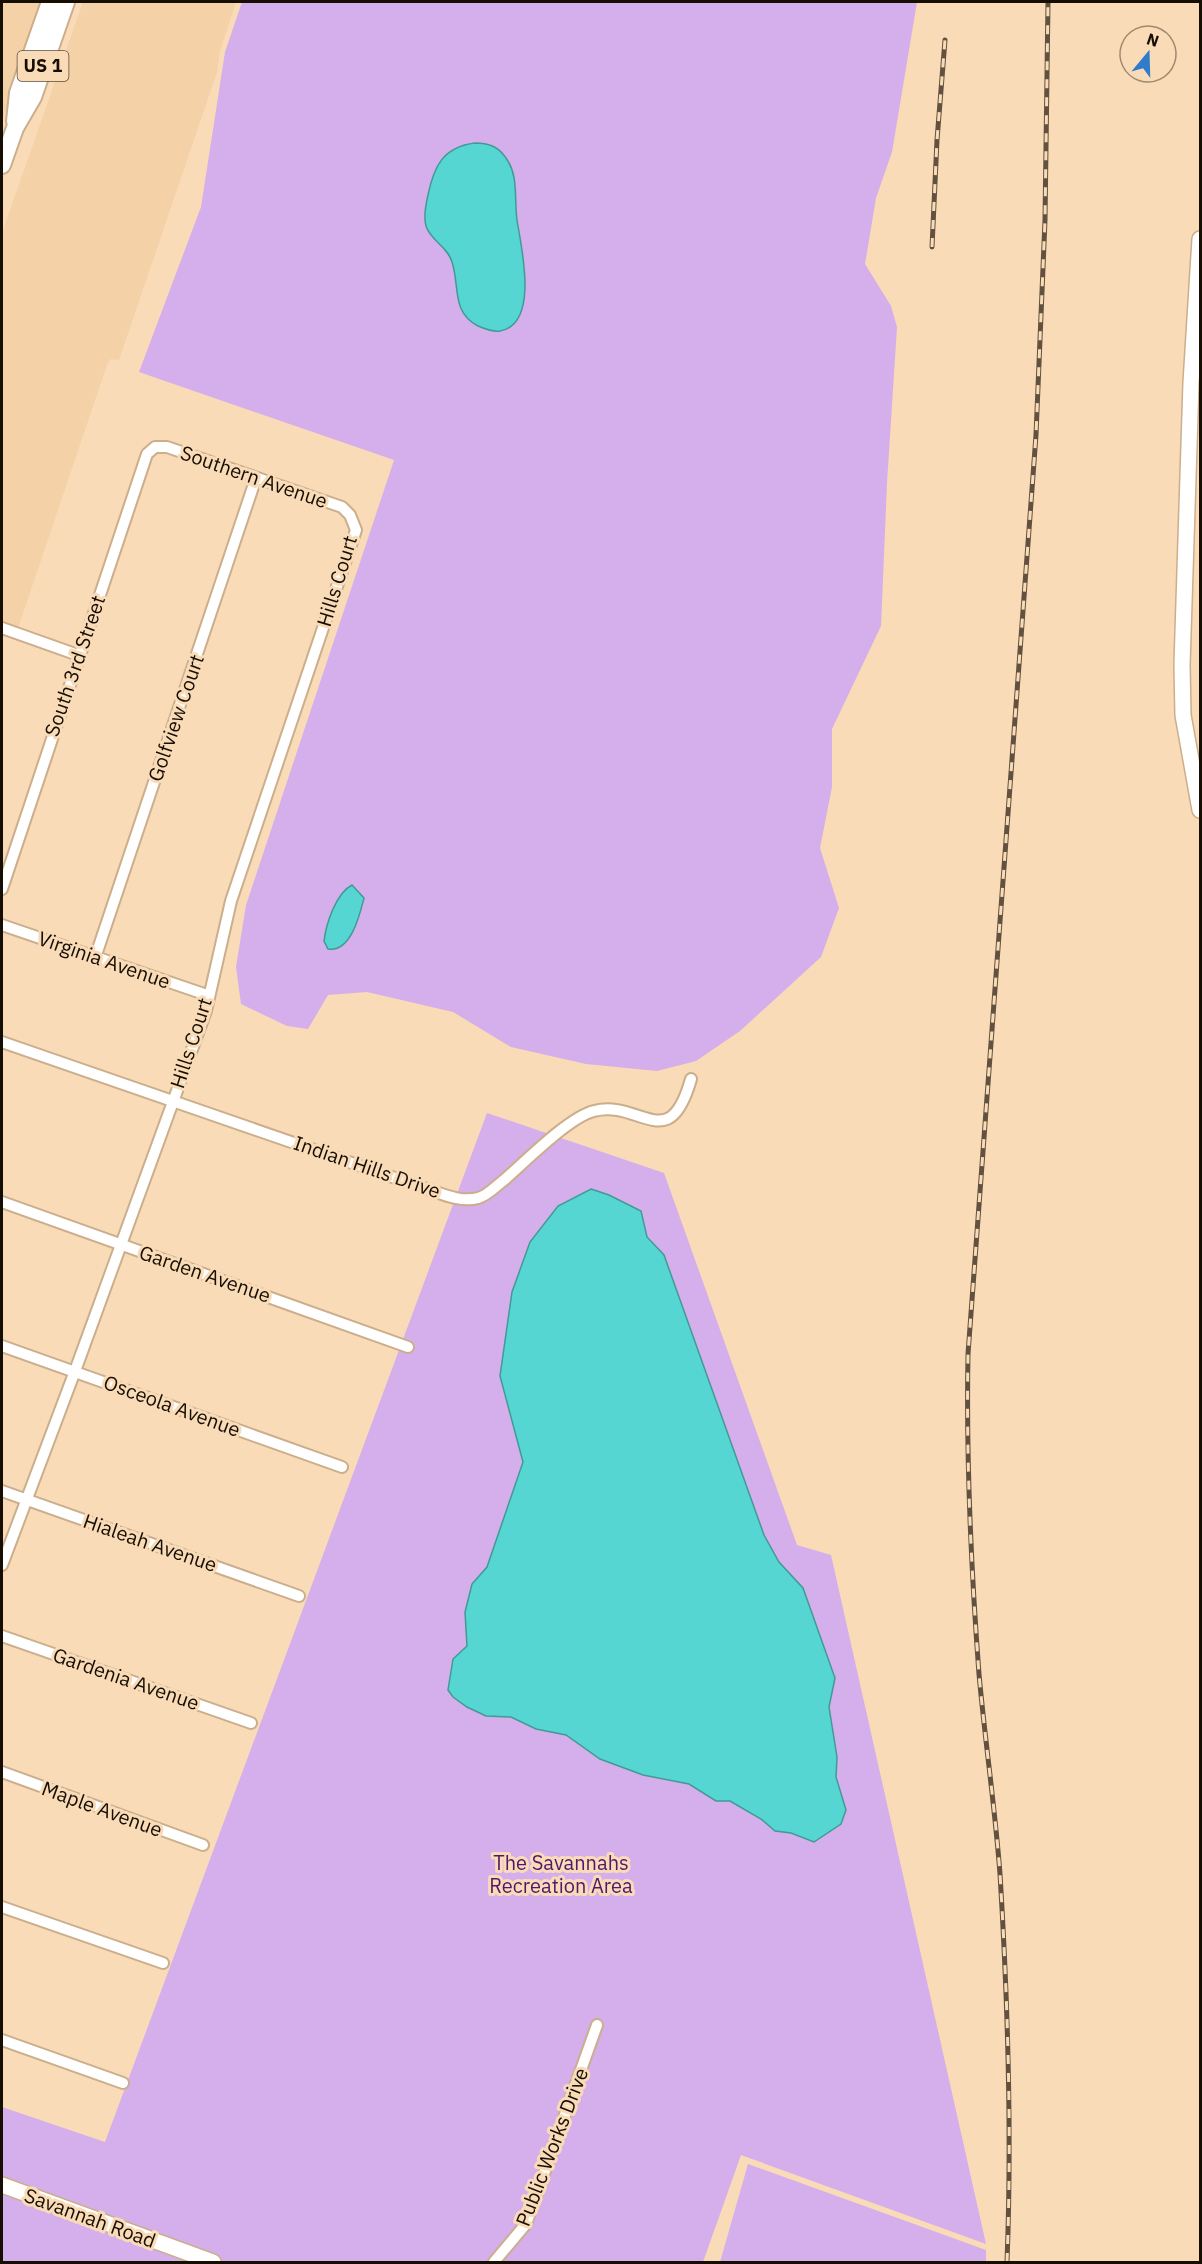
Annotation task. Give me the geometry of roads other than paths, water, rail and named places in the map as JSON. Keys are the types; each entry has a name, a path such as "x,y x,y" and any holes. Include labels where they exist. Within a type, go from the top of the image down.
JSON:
{"main road":[{"name":"US 1","path":"15,128 18,93 50,2"},
{"name":"US 1","path":"2,165 15,128 33,97 66,2"},
{"path":"1200,239 1191,383 1182,665 1183,715 1200,810"},
{"name":"Savannah Road","path":"2,2185 213,2262"}],"street":[{"name":"Southern Avenue","path":"155,447 167,447 342,507 350,515"},
{"name":"South 3rd Street","path":"2,889 78,655 147,454 155,447"},
{"name":"Golfview Court","path":"95,958 256,478"},
{"name":"Hills Court","path":"2,1565 206,1011 207,995 231,901 356,530 350,515"},
{"path":"2,628 78,655"},
{"name":"Virginia Avenue","path":"2,925 207,995"},
{"name":"Indian Hills Drive","path":"2,1042 464,1199 479,1198 493,1190 565,1128 593,1111 614,1110 657,1122 669,1117 680,1108 691,1079"},
{"name":"Garden Avenue","path":"2,1202 408,1347"},
{"name":"Osceola Avenue","path":"2,1346 342,1467"},
{"name":"Hialeah Avenue","path":"2,1491 299,1596"},
{"name":"Gardenia Avenue","path":"2,1636 251,1723"},
{"name":"Maple Avenue","path":"2,1772 203,1845"},
{"path":"2,1907 164,1963"},
{"name":"Public Works Drive","path":"494,2262 526,2224 597,2025"},
{"path":"2,2040 123,2083"}],"water":[{"path":"475,143 488,145 500,151 513,172 524,265 524,300 520,314 512,325 500,331 478,326 464,313 458,298 450,257 428,231 425,222 430,185 437,167 455,149"},
{"path":"352,885 364,898 357,922 343,945 336,949 328,949 324,941 330,918 341,895"},
{"path":"591,1189 641,1211 647,1237 664,1255 764,1535 779,1562 803,1588 835,1678 829,1707 837,1757 836,1777 846,1810 841,1824 814,1842 791,1833 775,1831 761,1819 730,1801 716,1801 689,1784 643,1775 600,1759 566,1735 536,1729 511,1717 486,1716 467,1707 453,1697 448,1690 453,1659 467,1646 465,1612 472,1584 487,1567 523,1462 500,1376 512,1292 530,1242 558,1206"}],"railway":[{"path":"1007,2262 1009,2117 1005,1971 998,1849 979,1674 974,1594 968,1474 968,1354 1036,435 1045,220 1048,2"},
{"path":"932,247 945,40"}],"park label":[{"name":"The Savannahs Recreation Area","path":"561,1874"}]}
